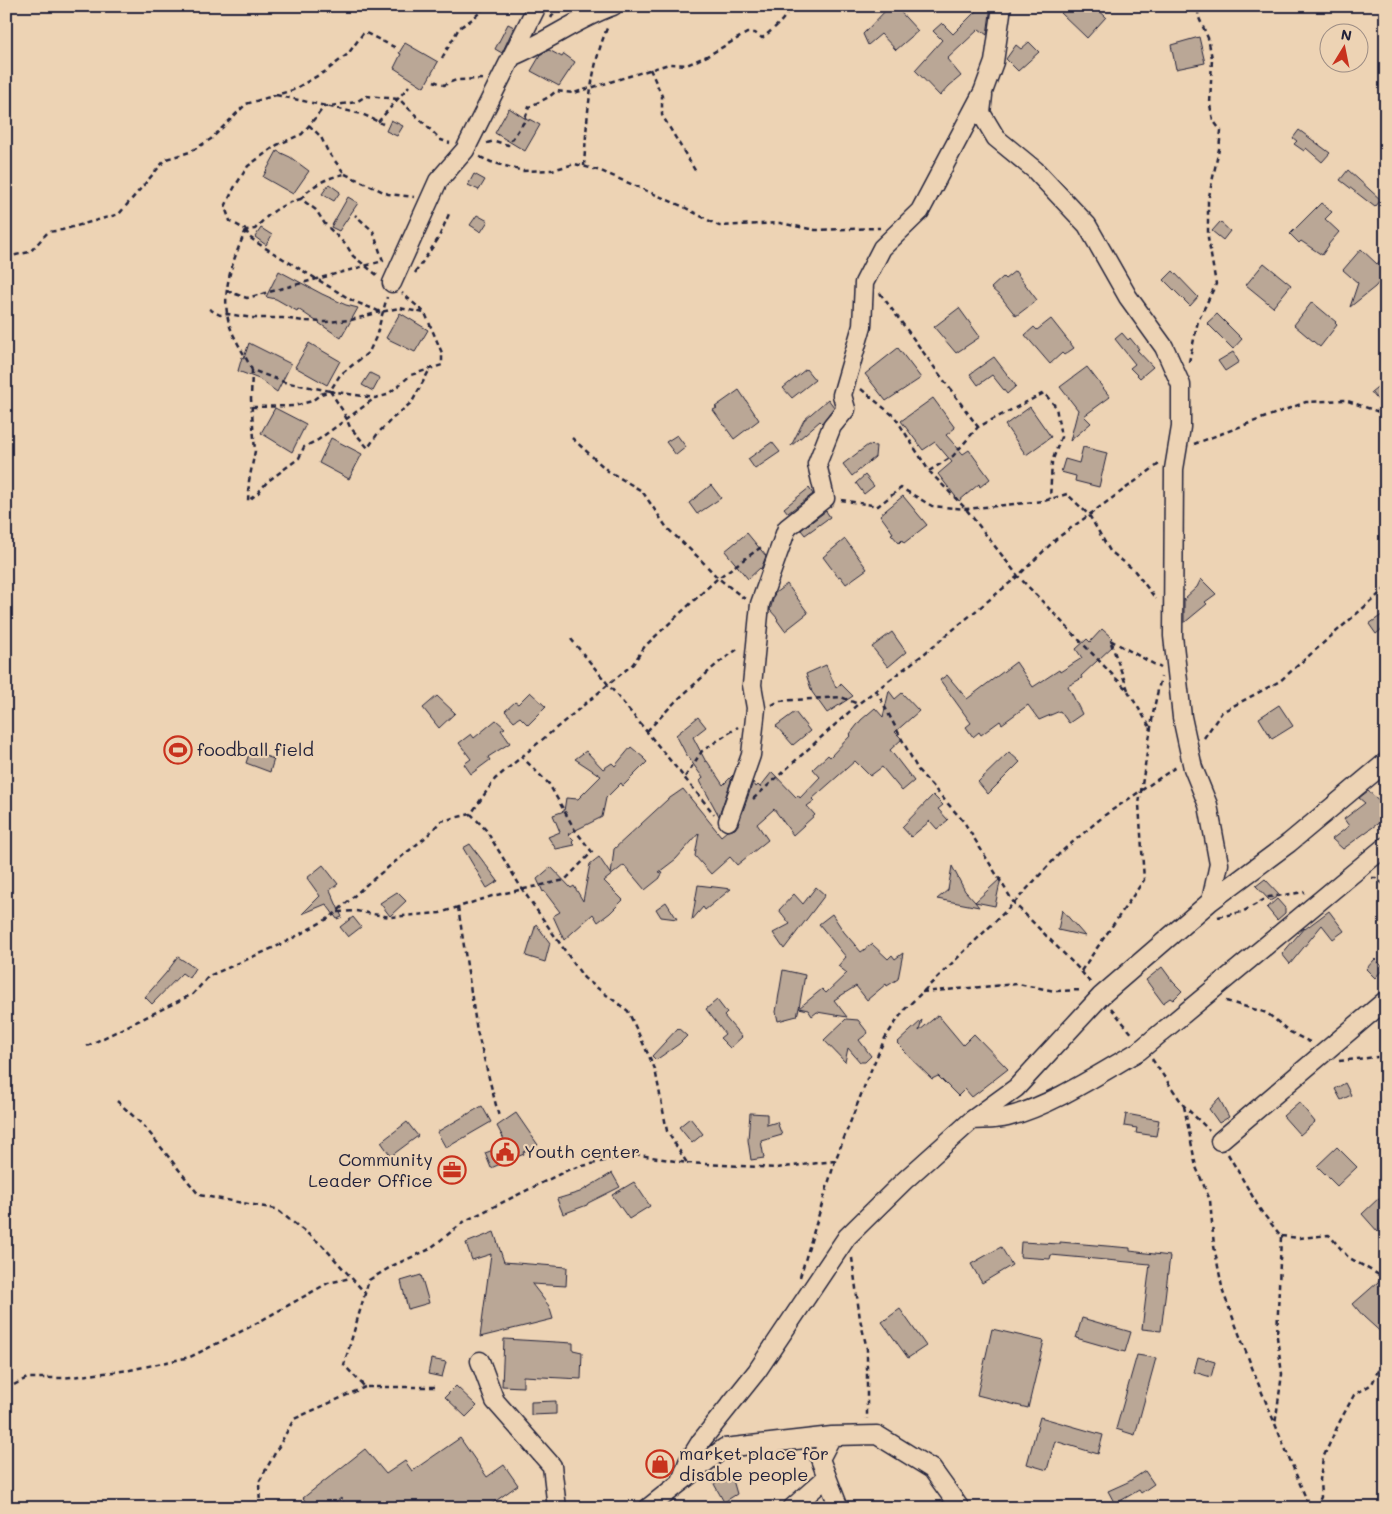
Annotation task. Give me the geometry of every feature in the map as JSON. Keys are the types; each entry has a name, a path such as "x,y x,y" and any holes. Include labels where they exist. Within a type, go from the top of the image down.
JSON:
{"street":[{"path":"392,284 438,181 468,144 537,6"},
{"path":"512,56 533,48 600,11 613,6"},
{"path":"728,821 751,755 756,708 752,685 759,609 787,528 825,498 817,464 832,426 846,410 842,395 862,326 864,283 882,248 920,210 983,92 994,62 1002,6"},
{"path":"983,92 981,113 996,138 1035,170 1087,225 1128,297 1164,347 1182,385 1181,427 1174,479 1174,636 1182,717 1193,768 1208,805 1219,864 1213,909"},
{"path":"681,1481 688,1462 701,1441 758,1371 847,1237 904,1181 972,1120 1016,1088 1101,996 1213,909 1386,762"},
{"path":"972,1120 1006,1118 1044,1104 1139,1051 1386,846"},
{"path":"1220,1140 1386,1000"},
{"path":"480,1361 495,1401 552,1466 557,1508"},
{"path":"648,1508 724,1448 832,1436 877,1435 932,1469 960,1508"},
{"path":"832,1436 820,1459 839,1508"},
{"path":"792,1508 827,1476"}],"path":[{"path":"442,58 459,28 474,18 486,6"},
{"path":"345,174 333,176 307,191 301,198 286,203 268,215 254,229 246,230 230,221 225,207 248,166 277,145 302,134 324,107 356,102 366,96 400,99 441,140 468,144 495,142 508,145 524,122 529,108 556,91 574,93 669,64 687,65 709,55 747,33 755,33 762,38 788,15 790,6"},
{"path":"1188,367 1198,321 1216,284 1208,238 1208,201 1219,149 1220,131 1213,120 1210,105 1212,58 1208,38 1199,18 1197,6"},
{"path":"584,166 587,120 596,62 608,24"},
{"path":"6,257 30,252 48,232 118,214 166,159 190,152 211,139 246,104 293,90 326,71 348,54 364,32 396,48"},
{"path":"650,70 662,96 662,115 696,172"},
{"path":"434,81 444,85 456,80 484,79 499,84"},
{"path":"378,122 408,86"},
{"path":"274,95 362,114 382,124"},
{"path":"309,126 321,137 328,152 345,174 388,194 430,200"},
{"path":"468,144 492,162 523,171 552,170 575,164 601,171 684,207 719,226 780,224 814,230 879,228 899,232"},
{"path":"246,230 228,278 226,304 232,330 252,370 255,451 249,481 248,502 267,482 299,458 304,447 318,440 375,398 387,395 411,375 442,365 442,353 425,313 392,284 364,266 353,256 348,246 330,229 316,210 301,198"},
{"path":"252,407 294,406 312,401 321,394 330,391 340,375 369,352 376,337 392,284 417,272 438,239 449,214"},
{"path":"227,291 247,298 383,261 373,232 355,215"},
{"path":"246,230 249,237 353,301 382,312"},
{"path":"868,276 978,428"},
{"path":"210,309 220,315 228,314 252,318 283,318 326,322 351,320 399,308 425,313"},
{"path":"330,391 350,427 368,448 383,428 412,402 430,368"},
{"path":"252,370 284,382 375,398"},
{"path":"847,377 895,417 929,471 966,509 1018,576 1128,691 1151,728"},
{"path":"929,471 953,456 978,428 1044,393 1056,407 1061,437 1052,462 1050,499"},
{"path":"571,639 647,730 724,827 728,821 858,704 925,653 1018,576 1056,540 1136,479 1177,452 1218,434 1306,402 1345,400 1382,413 1386,418"},
{"path":"572,438 608,471 642,491 667,528 730,589 759,609"},
{"path":"825,498 878,506 901,488 932,506 966,509 1044,501 1067,494 1089,515 1110,550 1134,570 1156,600"},
{"path":"87,1046 194,994 209,976 282,944 331,917 441,821 471,814 495,779 634,664 645,646 718,578 764,545"},
{"path":"797,1285 835,1161 885,1038 904,1010 1014,903 1061,852 1105,815 1191,757 1222,712 1280,681 1386,588"},
{"path":"647,730 717,664 758,632"},
{"path":"1081,971 1144,880 1139,804 1163,669 1110,640 1128,691"},
{"path":"876,690 918,770 964,822 1014,903 1081,971 1137,1039"},
{"path":"337,912 356,911 390,917 440,913 492,896 565,880 592,852 575,830 549,784 522,757"},
{"path":"471,814 486,830 522,889 584,978 628,1011 655,1069 667,1131 687,1163"},
{"path":"1349,876 1376,878 1386,886"},
{"path":"1213,909 1242,912 1269,897 1307,892"},
{"path":"458,907 477,1031 499,1117"},
{"path":"921,992 1018,984 1055,991 1090,990 1101,996"},
{"path":"1205,995 1267,1014 1290,1032 1326,1050 1337,1061 1386,1056"},
{"path":"1149,1054 1184,1106 1220,1140 1261,1212 1281,1236 1277,1338 1282,1374 1275,1425"},
{"path":"117,1102 144,1126 199,1195 276,1209 322,1245 365,1293"},
{"path":"1184,1106 1196,1167 1210,1200 1214,1246 1222,1292 1310,1508"},
{"path":"365,1387 344,1365 369,1280 428,1250 465,1221 570,1169 634,1154 687,1163 776,1168 835,1161"},
{"path":"1281,1236 1300,1238 1329,1234 1348,1258 1379,1275 1386,1282"},
{"path":"847,1237 854,1266 860,1319 867,1349 867,1435"},
{"path":"6,1388 27,1378 62,1378 130,1370 190,1357 246,1329 328,1283 351,1278"},
{"path":"1316,1508 1321,1497 1320,1480 1324,1458 1338,1423 1354,1395 1372,1384 1386,1353"},
{"path":"1382,1362 1386,1364"},
{"path":"260,1508 258,1482 294,1419 365,1387 435,1387"}],"building":[{"path":"890,6 895,6 918,31 896,50 881,34 868,45 863,34"},
{"path":"981,6 991,6 987,35 979,29 947,59 961,76 940,96 915,70 942,40 933,31 942,23 953,34"},
{"path":"1068,6 1094,6 1106,17 1087,38 1061,13"},
{"path":"508,24 514,27 502,53 495,49"},
{"path":"1199,37 1205,63 1176,69 1171,45"},
{"path":"1029,42 1039,52 1018,71 1006,59 1016,45 1021,49"},
{"path":"405,43 438,62 424,87 394,68"},
{"path":"549,50 562,57 564,54 575,62 559,86 531,71 541,54"},
{"path":"509,108 529,121 529,119 540,125 525,151 495,133"},
{"path":"391,120 403,126 397,136 386,131"},
{"path":"1299,130 1330,153 1322,162 1306,148 1304,151 1294,144 1297,141 1293,138"},
{"path":"277,151 290,157 309,171 293,194 263,177"},
{"path":"1348,170 1381,200 1375,207 1340,180"},
{"path":"474,174 485,180 479,190 468,185"},
{"path":"329,184 340,192 334,201 322,194"},
{"path":"348,197 358,203 339,231 331,227"},
{"path":"1321,203 1332,212 1325,219 1339,232 1322,255 1301,241 1299,243 1290,234"},
{"path":"477,215 488,221 481,232 470,225"},
{"path":"1220,222 1230,231 1223,240 1212,231"},
{"path":"261,228 272,235 266,245 255,237"},
{"path":"1361,249 1377,264 1386,254 1386,274 1375,287 1350,307 1358,283 1343,270"},
{"path":"1264,263 1291,285 1273,307 1246,285"},
{"path":"279,271 322,294 346,305 358,308 341,338 298,309 297,311 276,299 266,297"},
{"path":"1015,271 1037,300 1016,316 991,288 1003,277 1005,279"},
{"path":"1173,271 1198,297 1190,306 1164,280"},
{"path":"1312,302 1336,322 1337,325 1320,347 1294,325"},
{"path":"959,308 980,337 956,353 934,327"},
{"path":"400,313 428,330 415,352 386,338"},
{"path":"1217,314 1242,339 1233,349 1207,323"},
{"path":"1051,319 1074,348 1064,355 1062,353 1050,364 1025,335 1034,327 1037,330"},
{"path":"1122,333 1128,340 1130,338 1139,349 1137,350 1153,367 1140,378 1130,368 1135,364 1115,339"},
{"path":"249,343 291,364 277,392 259,379 238,371"},
{"path":"309,343 340,361 327,385 295,367"},
{"path":"898,348 921,378 886,401 865,374"},
{"path":"1233,352 1239,362 1225,371 1218,361"},
{"path":"994,357 1016,386 1007,394 992,375 978,385 970,374"},
{"path":"1087,367 1110,397 1084,416 1091,423 1070,441 1078,410 1060,387"},
{"path":"806,369 815,380 792,398 783,388"},
{"path":"370,373 380,378 373,391 362,385"},
{"path":"1386,380 1386,410 1371,392"},
{"path":"739,390 759,420 734,439 713,410"},
{"path":"933,398 955,428 946,435 963,454 969,450 990,479 980,487 979,484 959,501 938,474 952,462 935,442 923,450 901,421"},
{"path":"828,399 834,407 822,423 820,421 791,446 804,420"},
{"path":"1030,407 1051,437 1026,455 1005,425"},
{"path":"275,408 306,424 292,452 261,433"},
{"path":"677,435 686,447 676,455 666,442"},
{"path":"331,438 362,454 349,479 319,463"},
{"path":"772,442 780,452 755,469 748,459"},
{"path":"868,445 876,446 875,457 852,476 843,464"},
{"path":"1083,447 1107,453 1099,487 1075,481 1076,476 1061,472 1065,459 1079,463"},
{"path":"865,475 874,486 864,494 856,483"},
{"path":"711,485 721,498 697,514 689,503"},
{"path":"809,488 813,494 788,513 784,508"},
{"path":"903,496 927,525 904,543 902,540 899,543 891,534 893,533 880,515"},
{"path":"826,511 830,517 805,535 801,530"},
{"path":"747,533 766,556 761,569 748,579 725,551"},
{"path":"845,539 867,569 846,584 840,576 838,577 823,557"},
{"path":"1201,579 1216,594 1184,623 1184,599 1197,587"},
{"path":"787,584 808,613 785,631 770,610 775,593"},
{"path":"1386,612 1386,626 1376,634 1369,624"},
{"path":"1102,629 1112,638 1110,640 1114,645 1081,676 1082,678 1068,686 1082,714 1069,723 1060,711 1039,720 1028,705 1002,724 1000,721 981,735 979,732 973,737 966,727 971,723 940,680 947,675 967,699 1016,662 1033,687 1082,658 1076,649 1087,639 1090,642"},
{"path":"892,632 906,652 888,667 872,647"},
{"path":"826,665 836,688 841,684 853,696 827,713 812,692 806,674"},
{"path":"889,691 895,699 902,693 919,711 895,732 902,739 890,750 914,781 902,791 882,767 870,776 855,761 812,799 814,801 807,806 815,815 793,835 774,809 757,824 768,840 737,865 730,857 711,874 695,856 699,833 676,859 659,872 663,873 660,878 645,890 624,865 604,881 623,900 598,922 593,914 564,940 553,916 560,912 543,892 537,879 551,867 571,888 574,886 583,901 590,864 599,857 611,875 614,849 667,800 683,789 721,836 727,831 735,829 738,825 753,782 756,787 758,785 760,787 772,772 796,797 798,795 800,798 820,777 813,769 828,755 830,757 851,735 861,720 875,708 883,717"},
{"path":"530,692 546,707 528,725 520,717 514,721 505,711 515,702 518,704"},
{"path":"437,696 455,713 439,728 423,708"},
{"path":"1279,705 1293,726 1272,739 1259,718"},
{"path":"795,712 810,731 793,745 776,726"},
{"path":"698,717 706,727 693,737 706,762 723,785 733,775 719,816 700,781 703,778 686,754 676,735"},
{"path":"496,720 505,728 501,730 510,743 488,757 490,760 471,774 464,764 471,759 459,743 471,734 474,738"},
{"path":"631,747 647,762 623,786 621,783 606,798 602,817 568,834 574,840 572,842 575,845 556,849 548,837 560,832 553,815 564,811 566,798 578,799 601,776 575,759 586,751 603,769 612,763 615,766"},
{"path":"250,751 274,759 270,772 246,763"},
{"path":"1009,752 1020,762 988,794 978,782"},
{"path":"1368,791 1386,806 1386,820 1384,819 1343,849 1332,839 1349,826 1344,819 1365,803 1359,798"},
{"path":"933,795 943,805 938,809 948,820 937,829 930,821 911,837 902,827"},
{"path":"470,844 498,881 487,888 463,848"},
{"path":"323,865 338,884 330,890 342,917 337,919 326,904 302,914 320,896 307,878"},
{"path":"952,866 965,891 979,907 937,899 948,890"},
{"path":"1001,878 995,906 975,902"},
{"path":"1265,879 1280,895 1270,901 1256,886"},
{"path":"698,885 731,889 705,910 703,907 692,920"},
{"path":"816,887 825,895 784,949 773,933 790,924 779,910 794,894 803,904"},
{"path":"397,892 406,901 390,916 380,903"},
{"path":"1277,899 1285,908 1285,913 1277,920 1267,908"},
{"path":"666,902 677,919 661,917 656,909"},
{"path":"1062,910 1085,936 1058,930"},
{"path":"1329,911 1344,931 1333,939 1322,925 1290,964 1282,954 1304,928"},
{"path":"832,914 861,952 872,944 888,959 892,955 895,959 903,953 898,979 887,986 886,984 867,1000 856,986 834,1000 847,1017 817,1012 812,1016 808,1010 799,1008 822,989 826,993 847,973 838,966 846,957 819,924"},
{"path":"353,917 361,927 348,937 340,927"},
{"path":"536,924 550,943 545,962 526,956"},
{"path":"178,957 195,968 189,978 182,973 152,1004 145,997"},
{"path":"1375,959 1384,968 1375,978 1366,969"},
{"path":"1162,967 1182,991 1173,1000 1170,998 1163,1003 1146,980"},
{"path":"783,970 805,975 797,1016 778,1021 776,1012"},
{"path":"717,1000 727,1013 724,1016 742,1037 730,1048 720,1038 725,1034 706,1009"},
{"path":"938,1015 963,1045 974,1034 1008,1069 972,1097 965,1089 958,1096 938,1076 932,1079 897,1043 922,1020 919,1031"},
{"path":"846,1019 858,1020 868,1033 859,1040 871,1056 865,1062 860,1062 848,1048 845,1062 824,1040"},
{"path":"678,1028 687,1036 656,1060 652,1056"},
{"path":"1345,1083 1351,1095 1341,1100 1335,1089"},
{"path":"1219,1098 1229,1117 1219,1123 1209,1109"},
{"path":"1299,1102 1315,1122 1300,1135 1283,1116"},
{"path":"482,1106 491,1122 446,1148 437,1132"},
{"path":"516,1113 538,1145 523,1152 524,1154 491,1168 485,1153 507,1145 497,1126"},
{"path":"750,1113 767,1114 767,1125 777,1122 782,1135 761,1141 764,1158 751,1160 748,1140"},
{"path":"1126,1114 1159,1120 1156,1136 1136,1133 1137,1128 1124,1126"},
{"path":"690,1118 703,1134 692,1143 679,1127"},
{"path":"407,1122 418,1136 391,1156 381,1142"},
{"path":"1337,1147 1357,1167 1337,1186 1317,1166"},
{"path":"460,1161 464,1172 442,1181 437,1170"},
{"path":"612,1173 620,1187 587,1205 563,1214 557,1199 580,1192"},
{"path":"634,1182 650,1206 629,1219 612,1195"},
{"path":"1380,1197 1386,1203 1386,1225 1378,1232 1362,1214"},
{"path":"494,1232 504,1262 567,1267 566,1286 532,1284 549,1306 553,1319 480,1337 491,1254 472,1260 466,1243"},
{"path":"1021,1242 1060,1244 1060,1242 1130,1248 1130,1251 1170,1256 1161,1331 1142,1329 1150,1264 1051,1255 1050,1259 1020,1257"},
{"path":"1001,1247 1012,1265 982,1283 971,1264"},
{"path":"421,1275 429,1303 408,1309 401,1281"},
{"path":"1386,1275 1386,1337 1353,1304"},
{"path":"900,1309 926,1346 908,1358 882,1322"},
{"path":"1082,1318 1131,1332 1125,1352 1076,1338"},
{"path":"992,1329 1044,1341 1028,1408 977,1395"},
{"path":"504,1339 573,1343 573,1350 582,1352 581,1379 523,1376 523,1387 502,1386"},
{"path":"1137,1355 1156,1358 1135,1435 1116,1429"},
{"path":"1198,1357 1215,1362 1211,1377 1194,1372"},
{"path":"431,1359 446,1362 442,1377 428,1374"},
{"path":"456,1386 477,1406 466,1417 445,1397"},
{"path":"556,1401 556,1414 531,1415 531,1402"},
{"path":"1040,1417 1103,1435 1098,1454 1055,1441 1047,1470 1027,1464"},
{"path":"460,1438 487,1477 504,1465 518,1485 486,1508 347,1508 341,1498 328,1508 311,1508 303,1498 365,1449 386,1474 405,1461 412,1471"},
{"path":"1145,1471 1154,1484 1141,1493 1139,1490 1115,1504 1108,1491 1128,1482"},
{"path":"731,1473 737,1494 724,1502 714,1484"}],"place":[{"name":"foodball field","path":"178,750"},
{"name":"Youth center","path":"505,1152"},
{"name":"Community Leader Office","path":"452,1170"},
{"name":"market place for disable people","path":"660,1464"}]}
